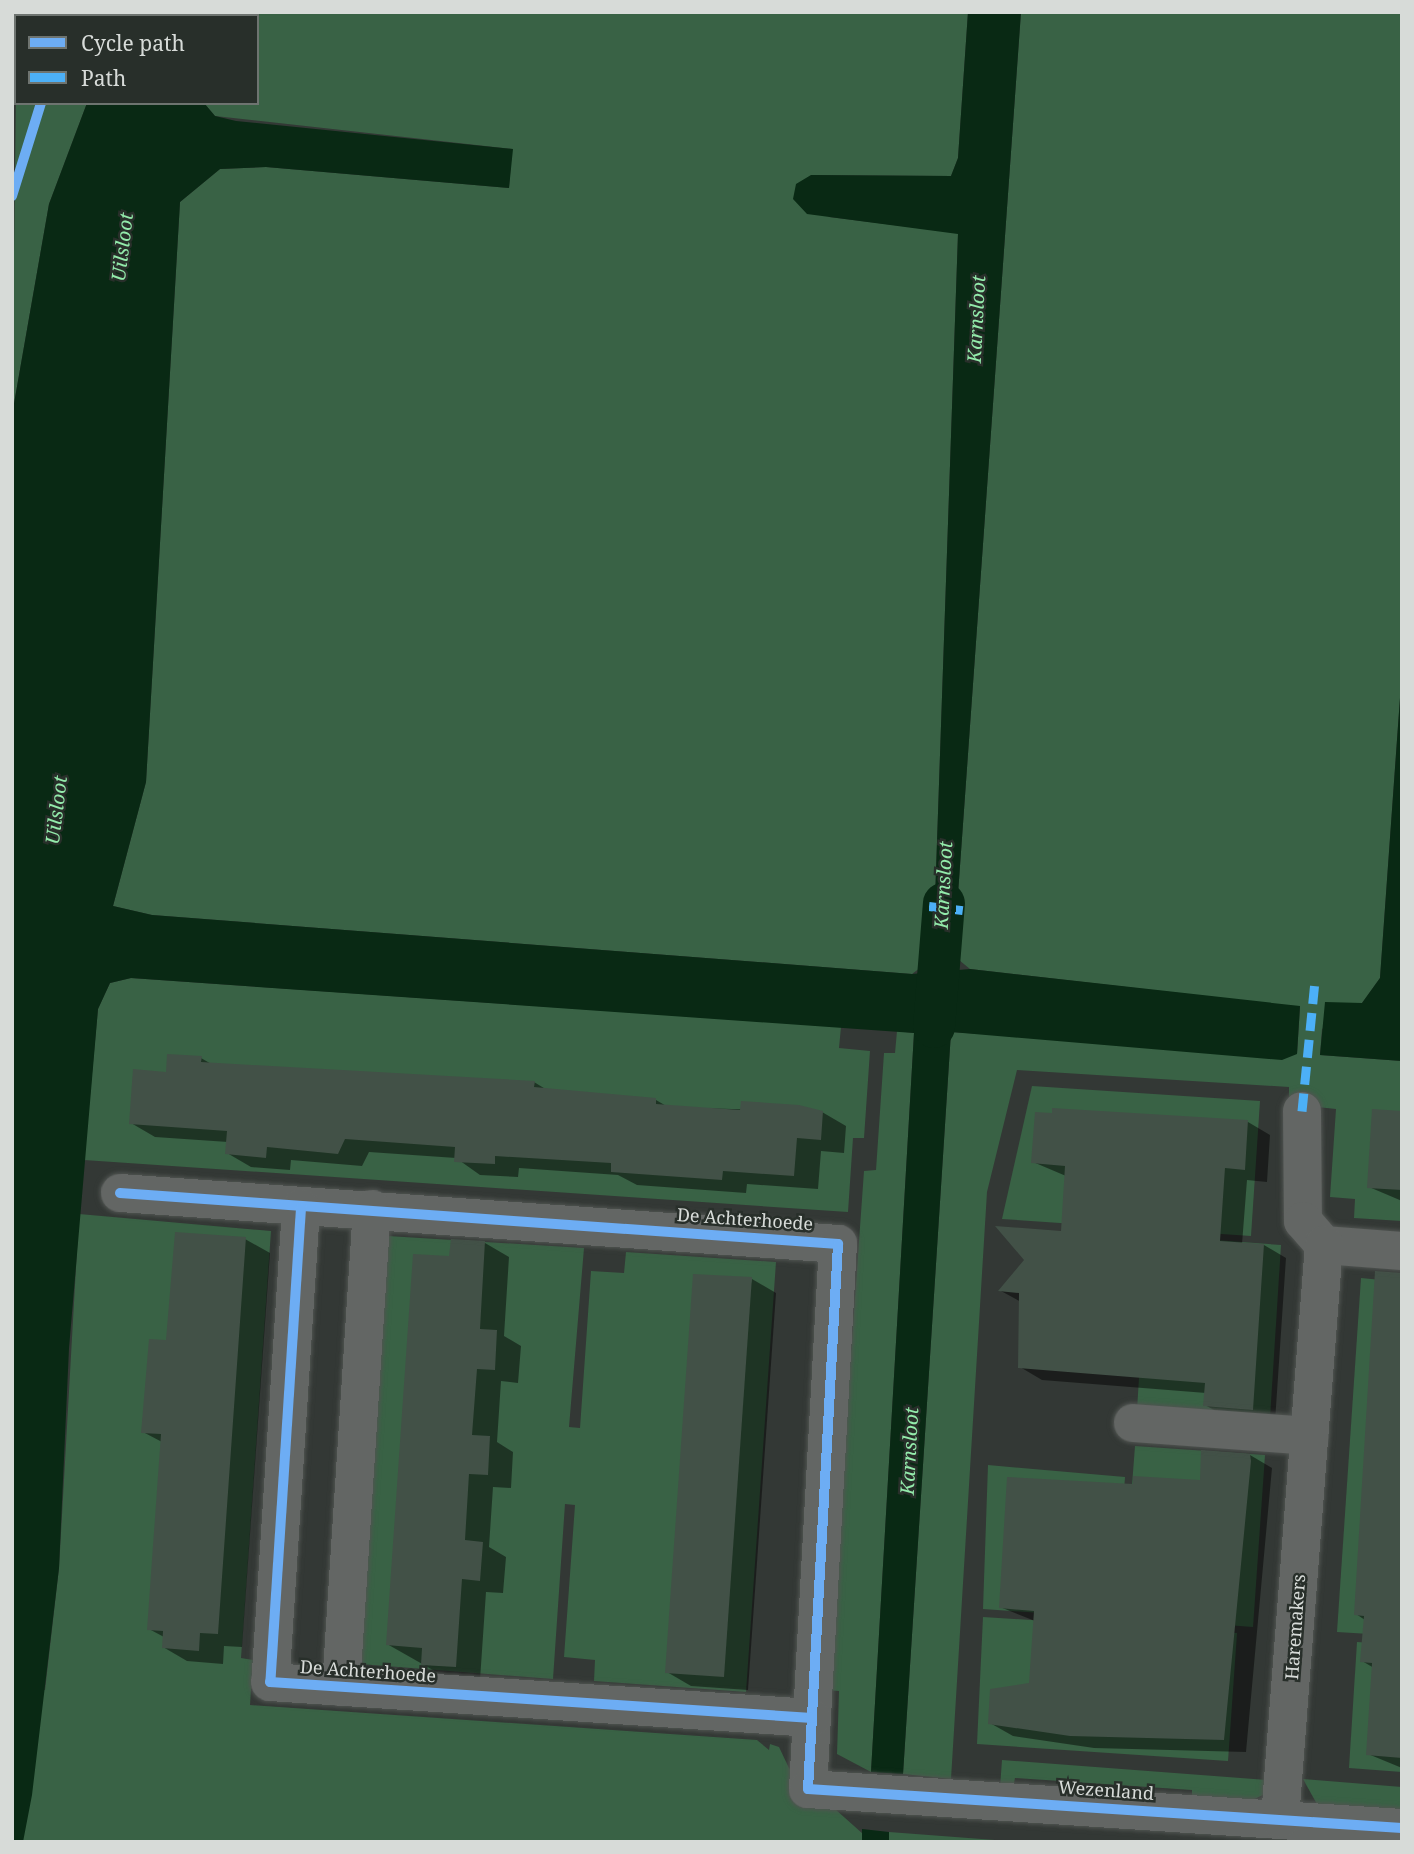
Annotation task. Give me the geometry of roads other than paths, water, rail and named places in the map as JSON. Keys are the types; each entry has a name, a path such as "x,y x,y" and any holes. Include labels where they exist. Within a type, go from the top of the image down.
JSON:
{"street":[{"path":"1301,1111 1303,1222 1324,1245 1402,1251"},
{"name":"De Achterhoede","path":"120,1193 301,1208 372,1209 838,1244 808,1789"},
{"name":"De Achterhoede","path":"301,1208 270,1682 812,1718"},
{"name":"De Achterhoede","path":"341,1687 372,1209"},
{"name":"Haremakers","path":"1280,1819 1324,1245"},
{"path":"1133,1423 1310,1436"},
{"name":"Wezenland","path":"808,1789 1402,1828"}],"water":[{"path":"12,12 38,12 14,14 12,103"},
{"path":"112,12 204,12 158,14"},
{"path":"968,12 1021,12 958,894 959,960 933,958 958,234 807,214 793,199 796,184 811,175 951,176 958,158"},
{"name":"Uilsloot","path":"86,105 206,105 215,116 236,121 513,149 509,188 266,167 220,169 180,202 146,782 113,906 152,915 912,974 970,969 1300,1006 1297,1054 1282,1060 951,1032 903,1774 871,1772 914,1033 131,978 110,983 98,1009 69,1348 59,1568 32,1795 23,1842 12,1842 12,415 49,204"},
{"path":"1402,670 1402,1061 1320,1055 1325,1002 1362,1003 1380,978"},
{"path":"862,1829 889,1832 889,1842 862,1842"}],"waterway":[{"name":"Karnsloot","path":"934,1027 944,903"}]}
